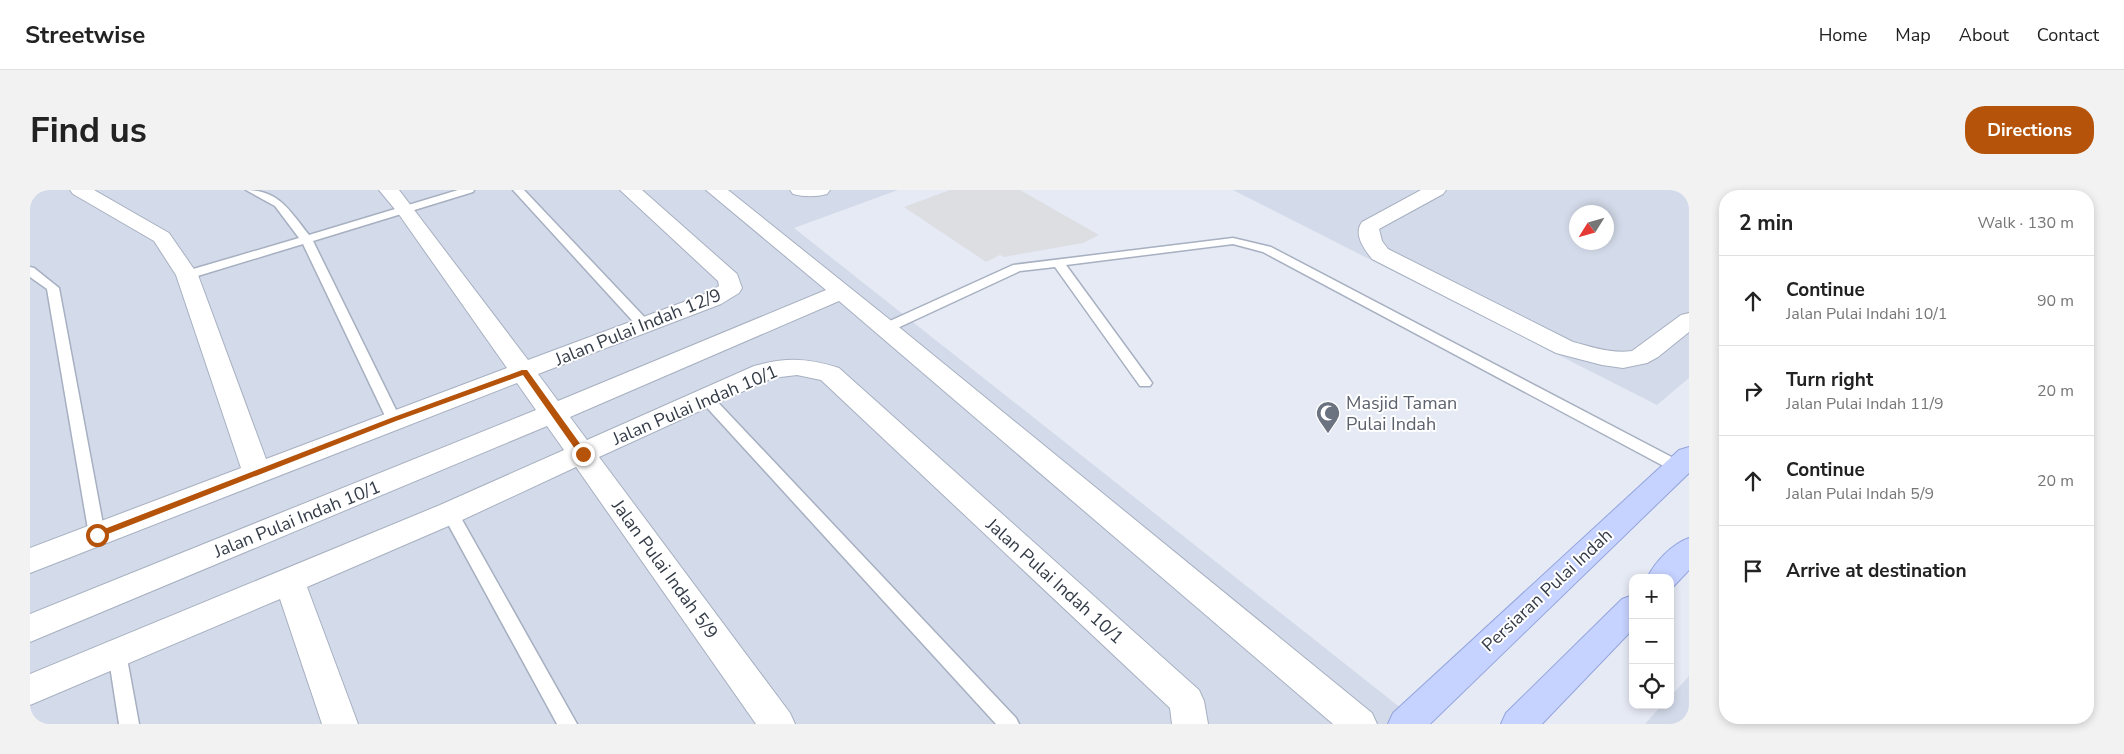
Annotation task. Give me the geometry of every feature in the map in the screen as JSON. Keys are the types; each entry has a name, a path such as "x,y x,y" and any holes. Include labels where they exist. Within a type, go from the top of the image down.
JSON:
{"main road":[{"name":"Persiaran Pulai Indah","path":"1406,724 1684,462"},
{"path":"1666,574 1689,550"},
{"path":"1519,724 1629,612"}],"street":[{"path":"80,190 162,237 187,275 256,473"},
{"name":"Jalan Pulai Indah 5/9","path":"389,190 405,209 554,413 777,724"},
{"name":"Jalan Pulai Indah 12/9","path":"30,561 394,420 645,326 713,299 731,288 729,279 630,190"},
{"path":"716,190 886,328 1359,724"},
{"path":"800,190 820,190"},
{"path":"1436,190 1369,226 1368,231 1374,248 1380,254 1565,348 1602,358 1624,360 1638,358 1649,352 1689,320"},
{"name":"Jalan Pulai Indah 10/1","path":"30,628 554,413 841,292"},
{"name":"Jalan Pulai Indah 10/1","path":"30,690 450,513 705,397 774,368 810,367 830,374 1187,701 1190,724"},
{"path":"289,580 340,724"}],"lane":[{"path":"250,190 279,204 306,239 394,420"},
{"path":"187,275 469,190"},
{"path":"518,190 645,326"},
{"path":"886,328 1017,268 1232,241 1267,249 1684,462"},
{"path":"1057,262 1145,383"},
{"path":"30,271 53,288 97,535"},
{"path":"705,397 1008,724"},
{"path":"450,513 567,724"},
{"path":"117,652 129,724"}],"shaded area":[{"path":"30,190 898,190 794,228 1421,724 30,724"},
{"path":"950,190 1020,190 1099,235 1083,243 1004,257 1000,255 986,262 904,207"},
{"path":"1233,190 1689,190 1689,378 1657,405"},
{"path":"1689,676 1689,724 1645,724 1658,709 1674,709 1674,693"}],"place":[{"name":"Masjid Taman Pulai Indah","path":"1328,434"}],"route":[{"path":"97,535 394,420 524,372 583,454"}]}
